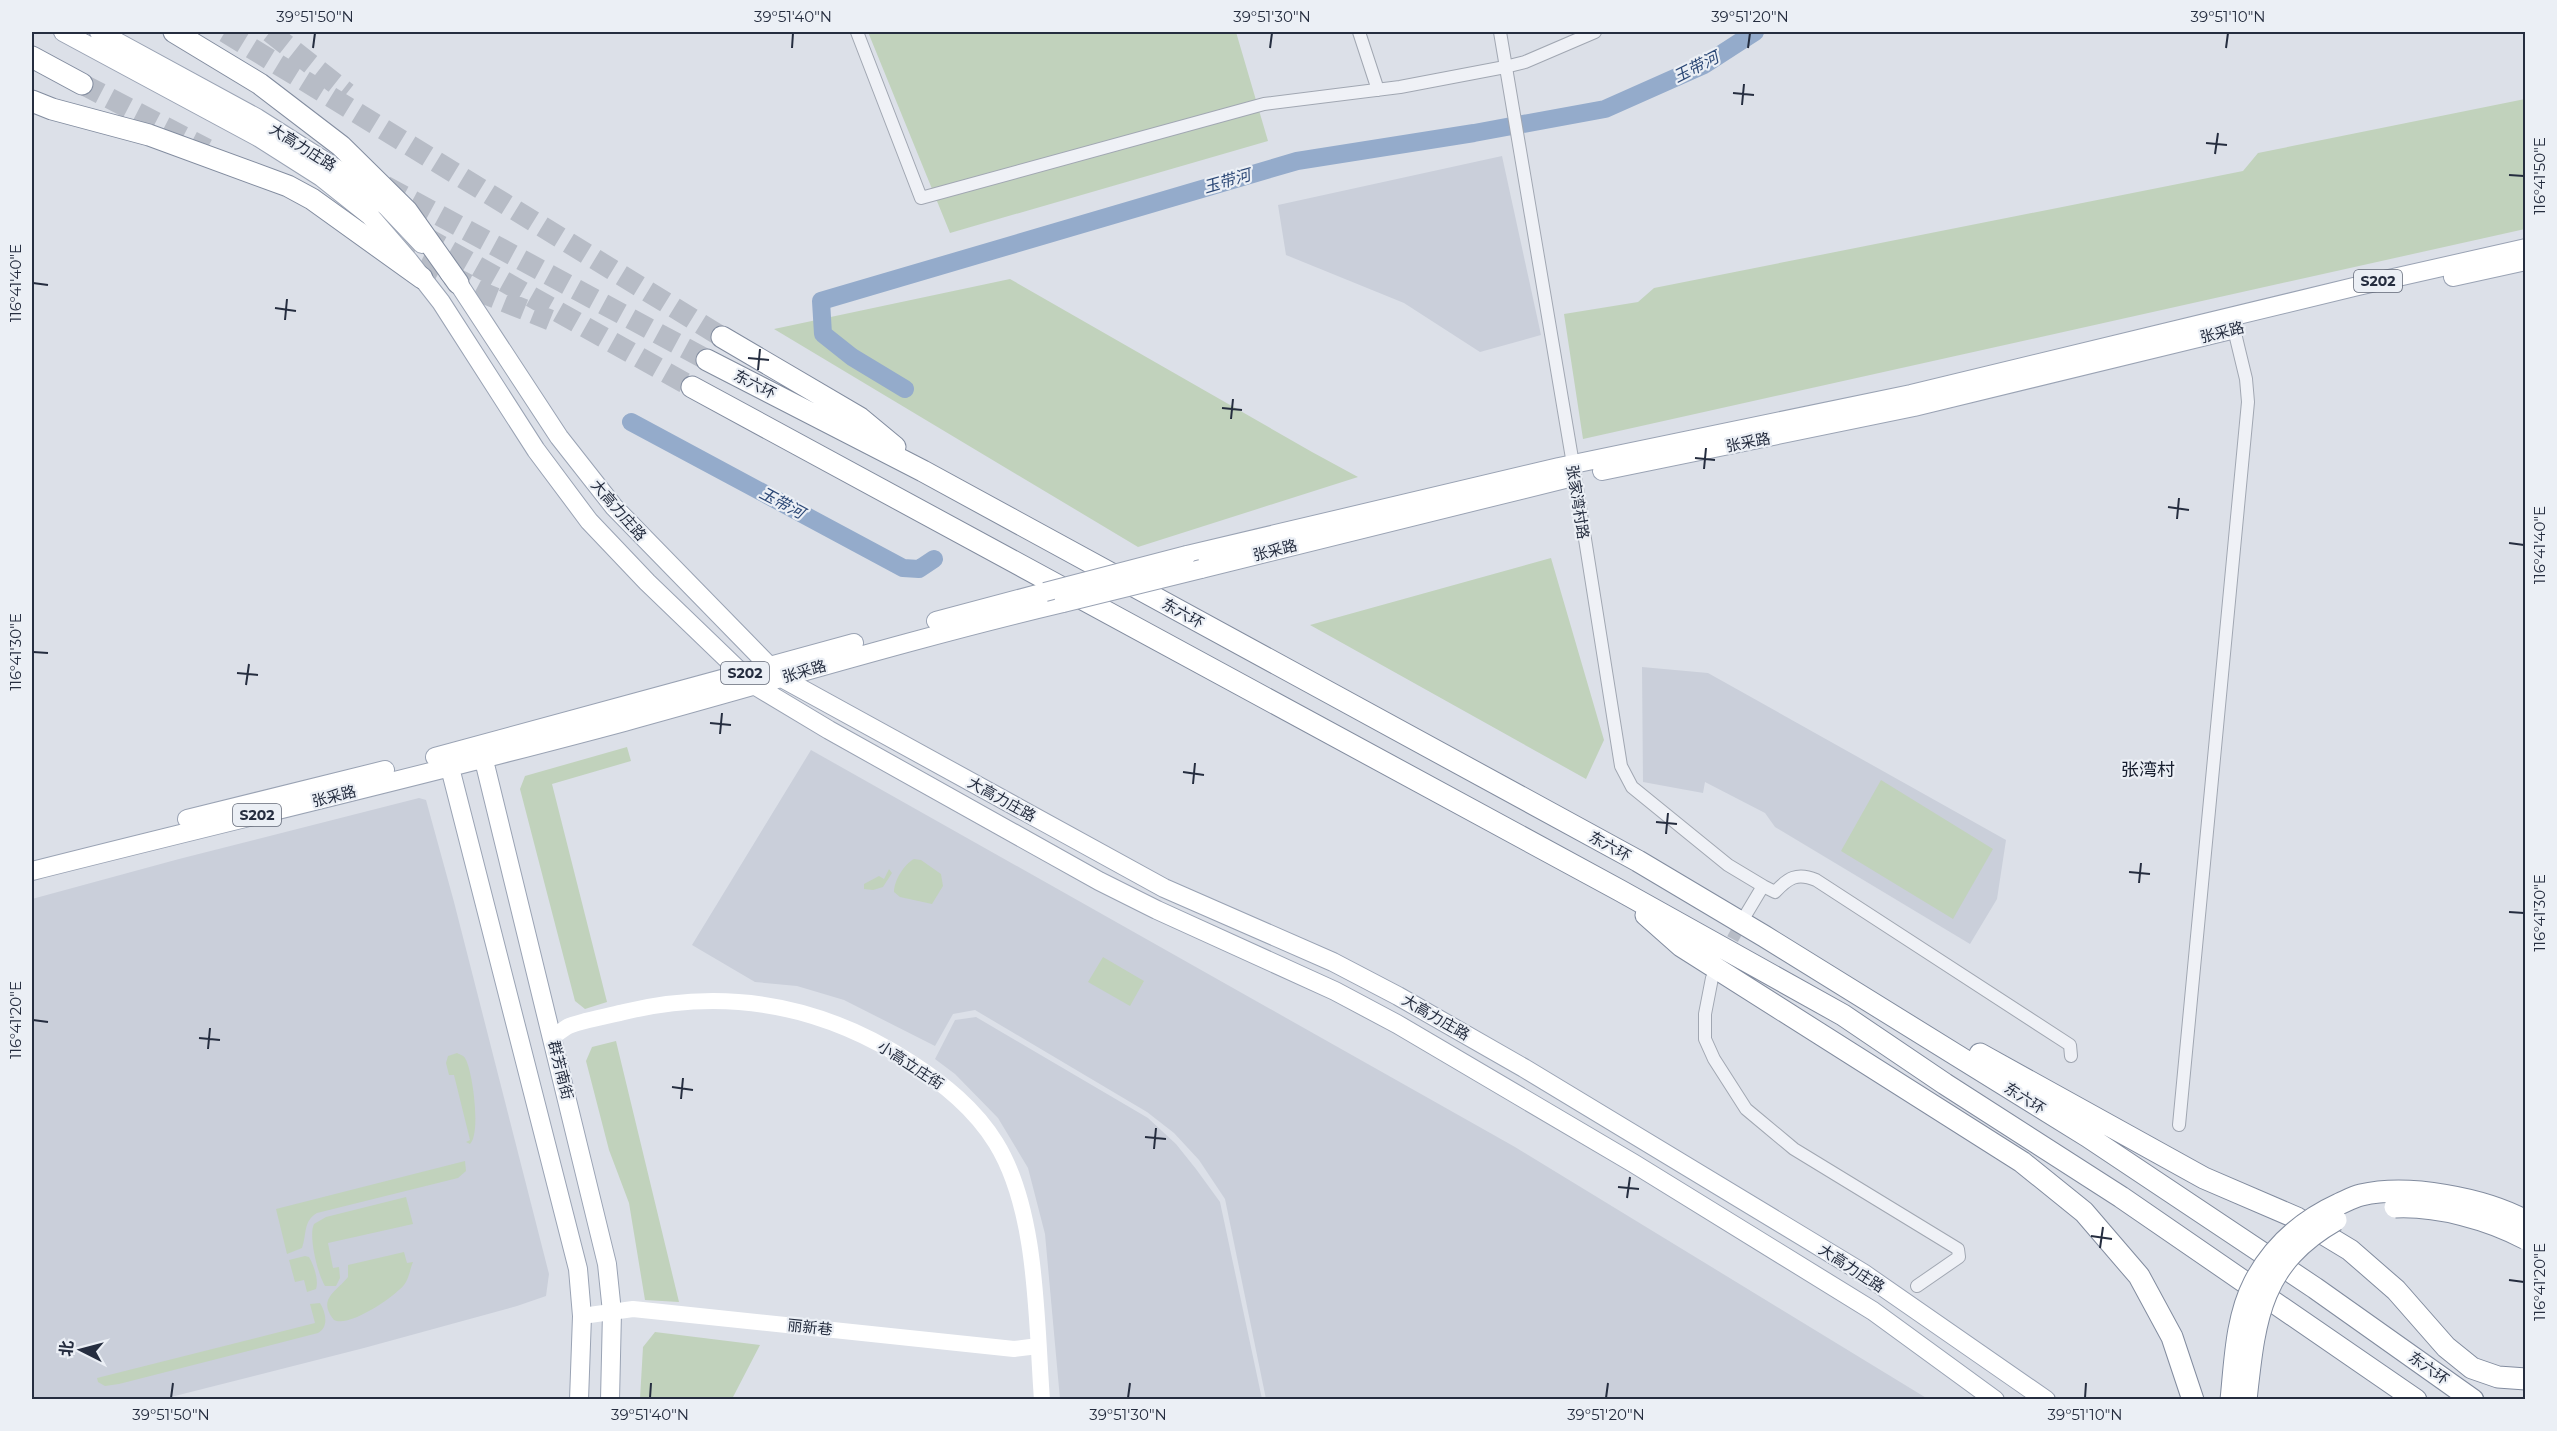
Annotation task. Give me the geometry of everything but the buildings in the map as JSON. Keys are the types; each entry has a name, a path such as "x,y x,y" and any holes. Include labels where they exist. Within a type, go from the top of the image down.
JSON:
{"highway":[{"path":"174,32 260,84 341,146 407,210 458,283"},
{"path":"32,57 82,84"},
{"path":"32,100 52,109 149,135 288,186 312,199 422,278"},
{"path":"722,337 860,418 923,471"},
{"name":"东六环","path":"707,360 923,471 1638,861 1764,936 2087,1136 2315,1288 2473,1400"},
{"name":"东六环","path":"692,387 1619,890 1843,1015 1945,1084 2121,1197 2416,1400"},
{"path":"1619,890 1681,946 2022,1162 2084,1212 2139,1276 2172,1337 2193,1400"},
{"path":"1764,936 2204,1178 2296,1218 2350,1250 2396,1290 2446,1347 2472,1368 2498,1377 2526,1379"},
{"path":"2231,1400 2242,1315 2254,1284 2272,1254 2304,1222 2360,1196 2397,1192 2467,1200 2509,1213 2526,1221"},
{"path":"2246,1400 2257,1319 2270,1284 2291,1253 2316,1232 2337,1220 2367,1208 2405,1206 2461,1214 2504,1227 2526,1239"}],"main road":[{"name":"大高力庄路","path":"63,32 258,137 321,177 370,216 441,302 536,450 589,521 646,582 748,679 829,730 1099,881 1335,991 1397,1024 1633,1163 1874,1311 1995,1400"},
{"name":"大高力庄路","path":"99,32 257,118 342,172 387,207 458,283 559,437 614,507 774,672 1164,888 1333,962 1418,1007 1524,1068 1863,1273 2046,1400"},
{"name":"张采路","path":"32,858 481,752 774,672 1045,592 1187,555 1574,470 1914,407 2526,248"},
{"name":"张采路","path":"2232,323 2526,261"},
{"name":"张采路","path":"774,672 1201,569 1574,470"},
{"path":"829,730 824,717 827,711 838,708"},
{"name":"群芳南街","path":"481,752 607,1264 612,1312 610,1400"},
{"name":"张采路","path":"32,871 448,760"},
{"path":"448,760 578,1269 582,1316 579,1400"}],"street":[{"path":"857,32 921,198 1264,104 1378,90 1505,68 1525,62 1595,32"},
{"path":"1359,32 1378,90"},
{"name":"张家湾村路","path":"1500,32 1621,766 1632,787 1728,865 1763,886"},
{"path":"2179,1125 2248,402 2246,379 2232,323"},
{"path":"1745,916 1763,886 1775,892 1788,878 1803,874 1816,880 2070,1045 2071,1056"},
{"path":"1712,978 1705,1014 1705,1039 1714,1059 1746,1109 1794,1149 1958,1249 1959,1257 1917,1286"},
{"name":"小高立庄街","path":"552,1038 569,1025 655,1005 696,1001 738,1001 787,1008 825,1019 857,1032 898,1055 947,1088 974,1113 996,1143 1016,1184 1026,1219 1042,1400"},
{"name":"丽新巷","path":"582,1316 640,1309 1014,1350 1038,1346"}],"shaded area":[{"path":"1502,156 1541,335 1480,352 1404,303 1286,255 1278,205"},
{"path":"1642,667 1708,673 2006,840 1997,899 1970,944 1775,827 1765,813 1705,782 1703,793 1643,782"},
{"path":"811,750 1515,1147 1928,1399 1266,1399 1225,1199 1199,1160 1174,1133 1147,1112 975,1010 953,1014 935,1046 844,1000 797,986 755,982 692,945"},
{"path":"419,798 426,800 454,902 549,1274 546,1296 364,1348 163,1399 32,1400 32,899"},
{"path":"976,1017 1148,1118 1176,1144 1196,1169 1220,1202 1262,1399 1060,1399 1045,1234 1028,1168 998,1118 955,1074 935,1059 955,1020"}],"green space":[{"path":"868,32 1236,32 1268,141 950,233"},
{"path":"2525,99 2525,229 1583,439 1564,314 1638,302 1654,288 2243,171 2258,153"},
{"path":"1010,279 1358,477 1138,547 774,329"},
{"path":"1551,558 1604,740 1586,779 1310,625"},
{"path":"627,747 631,761 552,784 607,1002 585,1009 575,1001 520,789 525,776"},
{"path":"1881,780 1993,849 1953,919 1841,851"},
{"path":"914,859 921,860 941,874 943,886 932,904 900,897 894,892 900,873"},
{"path":"889,869 892,873 883,887 873,890 864,889 864,884 879,876 884,879"},
{"path":"1103,957 1144,981 1130,1006 1088,982"},
{"path":"616,1041 679,1302 645,1300 629,1203 609,1150 586,1061 592,1047"},
{"path":"457,1053 465,1058 473,1088 475,1128 470,1144 466,1142 470,1140 454,1075 449,1075 446,1063 448,1056"},
{"path":"465,1161 466,1171 458,1178 317,1213 307,1224 302,1248 287,1254 276,1209"},
{"path":"406,1197 413,1224 328,1243 333,1268 339,1267 340,1278 336,1286 325,1286 315,1255 312,1237 314,1224 326,1217"},
{"path":"404,1252 407,1263 413,1262 407,1280 399,1290 360,1316 350,1320 334,1320 327,1307 328,1301 348,1277 348,1265"},
{"path":"305,1256 311,1261 317,1281 316,1289 307,1292 304,1280 295,1282 289,1260"},
{"path":"320,1303 324,1311 325,1324 318,1333 119,1384 105,1386 98,1382 97,1378 315,1323 310,1304"},
{"path":"655,1332 760,1345 732,1399 640,1399 643,1347"}],"waterway":[{"name":"玉带河","path":"905,389 852,357 823,334 821,301 1297,161 1474,133 1605,109 1704,65 1755,32"},
{"name":"玉带河","path":"631,422 903,568 919,569 934,559"}],"tunnel":[{"path":"225,32 722,337"},
{"path":"270,32 347,93"},
{"path":"82,84 207,149"},
{"path":"385,186 707,360"},
{"path":"423,236 692,387"},
{"path":"394,246 488,295 550,320"},
{"path":"1724,955 1744,918"}],"district":[{"name":"张湾村","path":"2148,770"}]}
